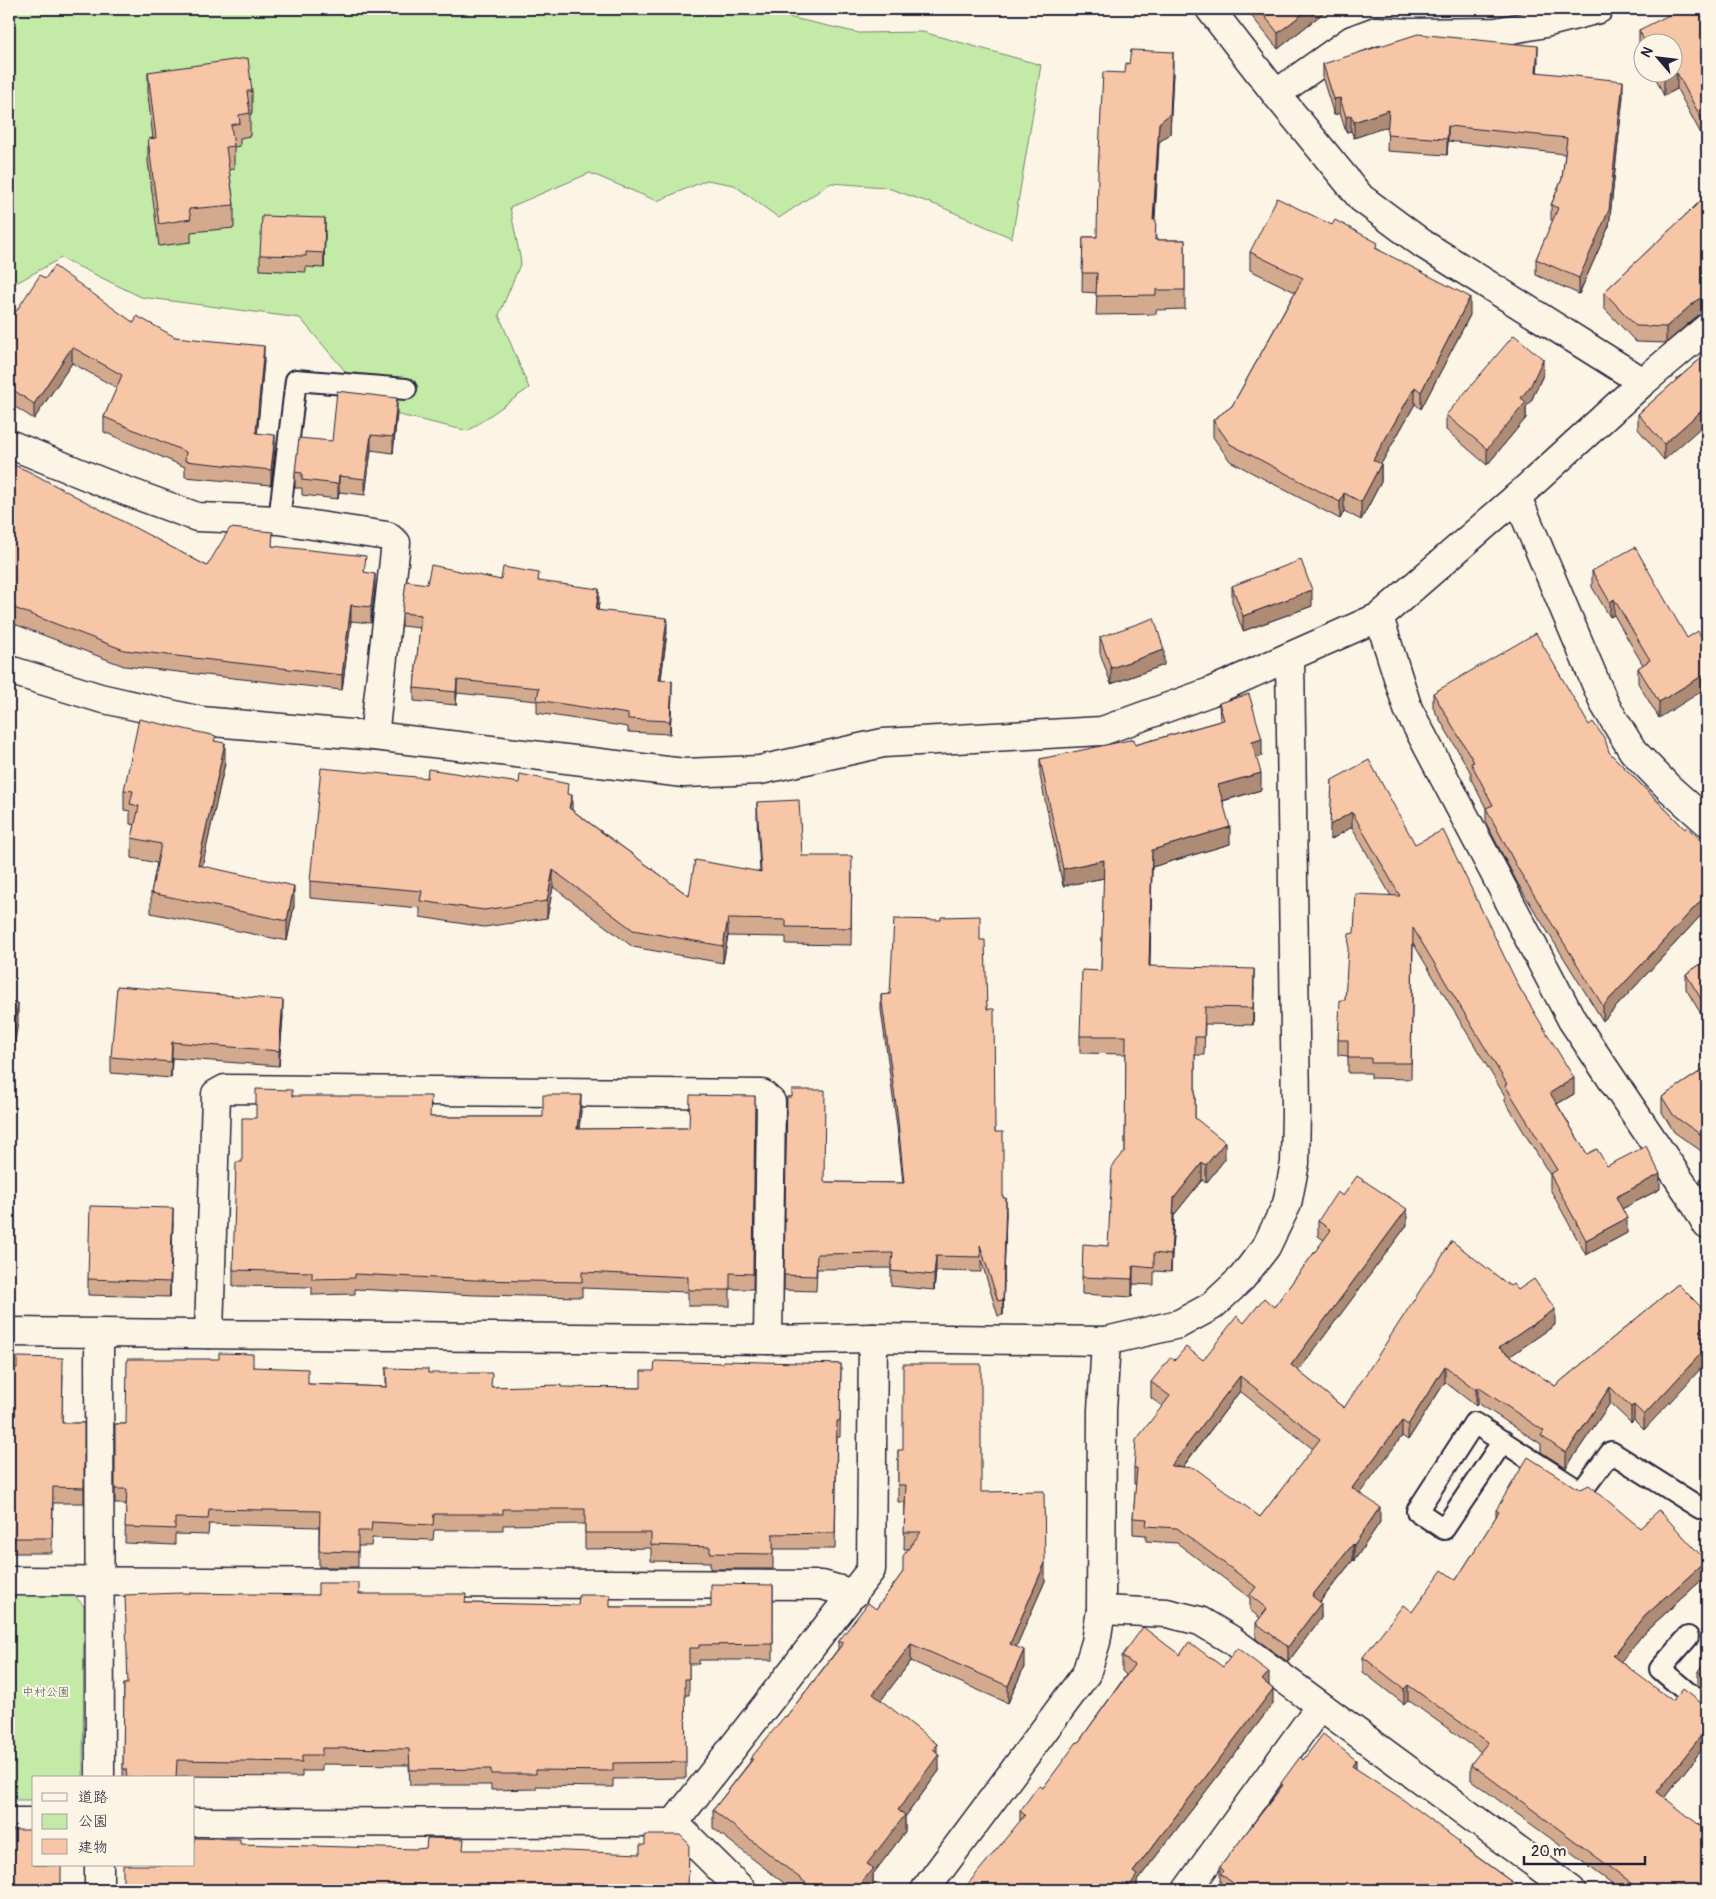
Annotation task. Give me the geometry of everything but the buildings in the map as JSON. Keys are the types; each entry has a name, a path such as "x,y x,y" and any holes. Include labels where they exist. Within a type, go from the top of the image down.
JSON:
{"street":[{"path":"1210,9 1361,198 1423,244 1643,382"},
{"path":"1276,94 1352,40 1376,31 1410,33 1496,32 1545,24 1600,9"},
{"path":"9,670 100,698 201,721 374,736 684,773 760,770 882,743 1102,731 1210,692 1380,617 1517,497 1643,382 1707,328"},
{"path":"9,444 104,483 196,517 279,520 387,536 396,543 374,736"},
{"path":"1517,497 1605,705 1634,751 1669,788 1707,822"},
{"path":"1380,617 1408,709 1572,1020 1693,1200 1707,1225"},
{"path":"9,1332 768,1340 873,1338 1106,1341 1179,1324 1212,1306 1242,1278 1266,1247 1287,1204 1295,1163 1290,657"},
{"path":"209,1334 216,1094 225,1088 762,1094 771,1102 768,1340"},
{"path":"99,1334 100,1776"},
{"path":"674,1823 872,1570 873,1338"},
{"path":"925,1890 1086,1674 1096,1642 1101,1610 1102,1410 1106,1341"},
{"path":"9,1581 822,1585 854,1594"},
{"path":"1101,1610 1167,1614 1200,1621 1230,1639 1572,1890"},
{"path":"1187,1890 1320,1706"},
{"path":"9,1822 32,1822"},
{"path":"195,1822 674,1823 742,1890"},
{"path":"99,1866 99,1890"}],"lane":[{"path":"279,520 296,380 406,389"},
{"path":"1503,1441 1444,1529 1417,1511 1474,1423 1503,1441 1581,1492 1611,1452 1699,1510"},
{"path":"1688,1637 1660,1669 1707,1709"}],"green space":[{"path":"9,9 674,9 683,12 775,14 859,33 923,32 1041,65 1012,238 939,206 885,187 831,183 779,218 734,185 707,180 657,201 590,173 510,207 521,262 499,315 529,388 468,431 378,410 300,318 141,297 61,258 18,282 9,282"},
{"name":"中村公園","path":"73,1594 84,1606 83,1776 32,1776 32,1800 9,1800 9,1595"}]}
